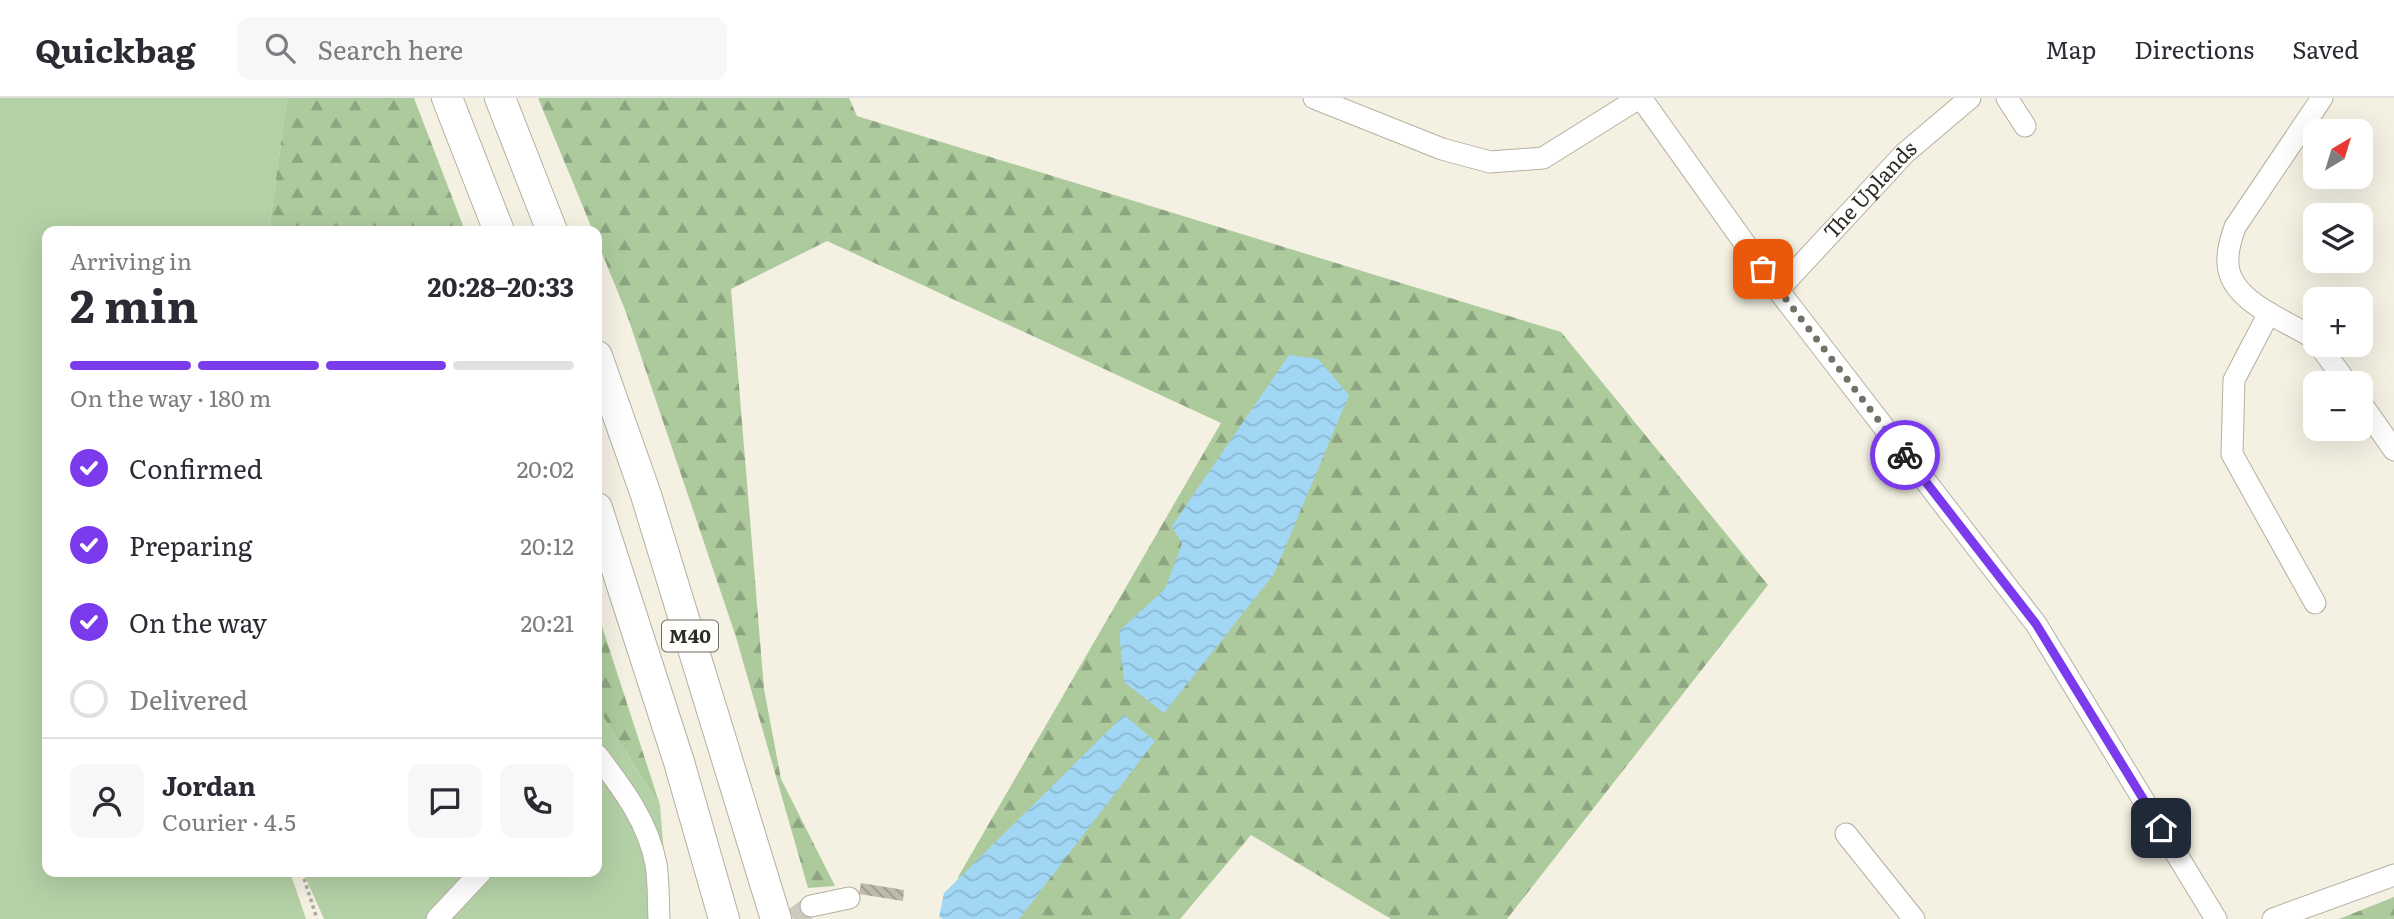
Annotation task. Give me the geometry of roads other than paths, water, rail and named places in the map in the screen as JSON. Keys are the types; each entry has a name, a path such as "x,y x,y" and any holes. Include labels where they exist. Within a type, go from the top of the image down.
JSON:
{"highway":[{"path":"447,98 497,226"},
{"path":"500,98 550,226"},
{"name":"M40","path":"602,370 646,495 776,919"},
{"name":"M40","path":"602,523 679,762 724,919"}],"street":[{"path":"1314,98 1442,149 1490,162 1543,158 1640,98 1778,290 2036,624 2216,919"},
{"name":"The Uplands","path":"1778,290 1905,153 1969,98"},
{"path":"2007,98 2025,126"},
{"path":"2303,332 2240,293 2227,267 2235,227 2322,98"},
{"path":"2269,313 2234,380 2232,454 2315,603"},
{"path":"2373,420 2394,450"},
{"path":"602,762 632,803 648,833 656,866 659,919"},
{"path":"1846,834 1914,919"},
{"path":"2273,919 2394,875"},
{"path":"437,919 476,877"},
{"path":"811,906 849,898"}],"water":[{"path":"1289,355 1318,359 1349,395 1274,574 1164,713 1124,682 1119,631 1165,589 1182,544 1172,526"},
{"path":"1124,715 1155,741 1019,919 939,917 944,893"}],"tunnel":[{"path":"793,919 811,906"}]}
